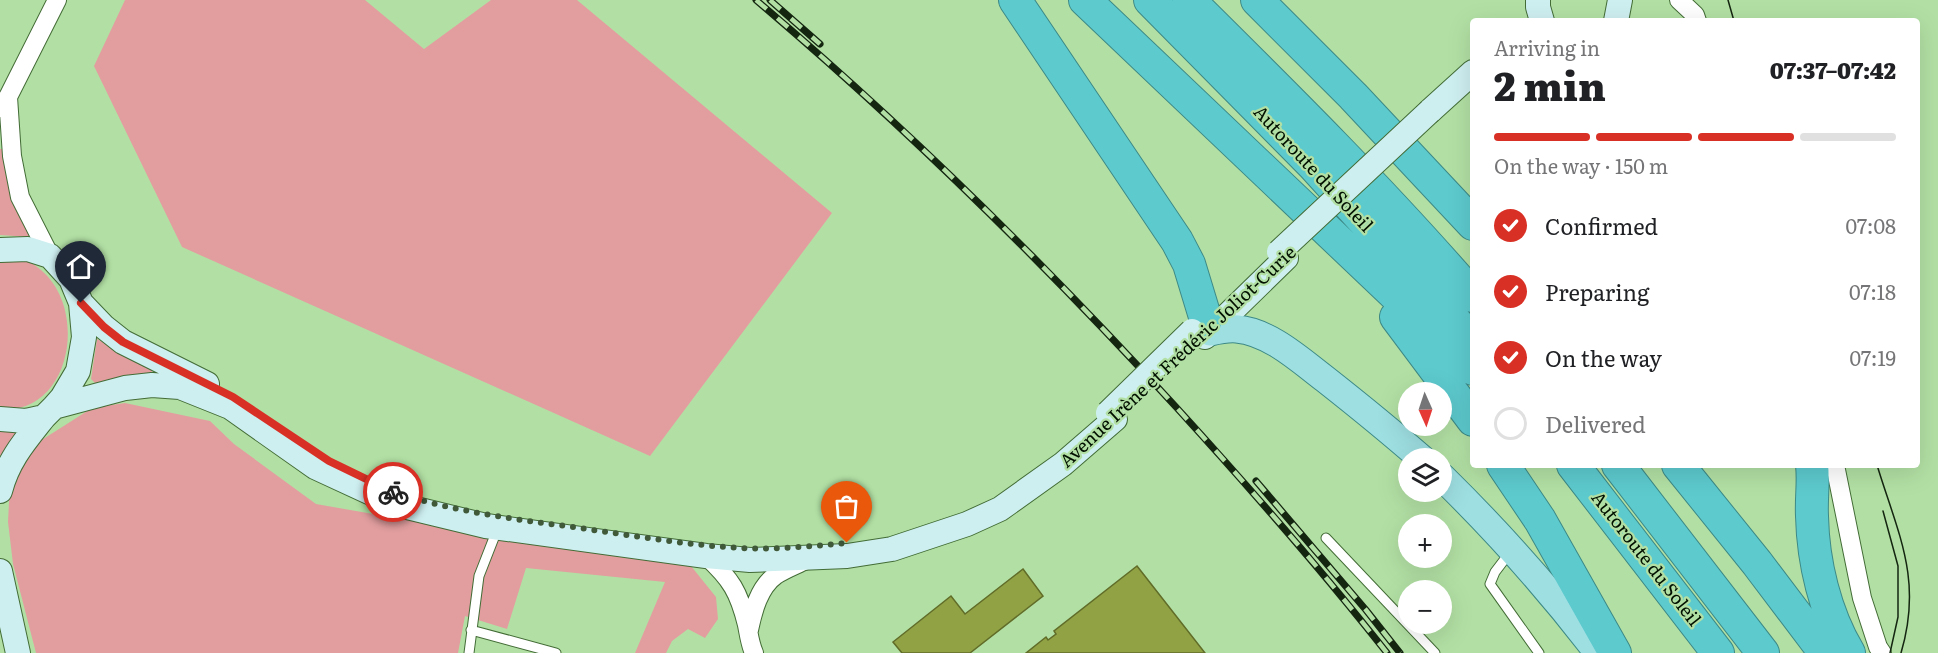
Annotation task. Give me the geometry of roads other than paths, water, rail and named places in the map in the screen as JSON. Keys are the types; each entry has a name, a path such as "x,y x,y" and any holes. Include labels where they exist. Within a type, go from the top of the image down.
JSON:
{"highway":[{"path":"1015,0 1177,241 1189,264 1202,331"},
{"path":"1085,0 1470,366"},
{"name":"Autoroute du Soleil","path":"1150,0 1313,165 1470,338"},
{"name":"Autoroute du Soleil","path":"1189,0 1323,133 1432,248 1470,292"},
{"path":"1257,0 1353,96 1470,221"},
{"path":"1289,194 1400,321 1470,416"},
{"path":"1505,468 1540,520 1615,653"},
{"name":"Autoroute du Soleil","path":"1575,468 1718,653"},
{"name":"Autoroute du Soleil","path":"1620,468 1763,653"},
{"path":"1680,468 1757,563 1825,653"},
{"path":"1812,468 1812,518 1817,562 1832,617 1850,653"}],"main road":[{"path":"1617,18 1620,0"},
{"name":"Avenue Irène et Frédéric Joliot-Curie","path":"0,419 26,422 49,412 125,388 152,385 180,387 230,407 315,467 395,504 498,528 750,560 809,559 892,549 967,524 1000,509 1063,464 1433,114 1470,75"},
{"name":"Avenue Irène et Frédéric Joliot-Curie","path":"1433,114 1470,91"},
{"path":"0,250 28,249 50,256 71,279 81,303 84,337 78,371 62,398 17,452 5,472 0,491"},
{"name":"Avenue Irène et Frédéric Joliot-Curie","path":"81,303 104,327 123,342 233,397 329,461 384,489 433,505 492,516 718,546 784,548 847,543 927,523 975,503 1027,476 1112,416"},
{"path":"1202,331 1238,329 1274,342 1301,360 1409,448"},
{"path":"1452,487 1513,550 1598,653"},
{"path":"0,571 18,653"}],"street":[{"path":"0,122 8,98 57,0"},
{"path":"1679,0 1696,18"},
{"path":"8,98 12,156 20,197 50,256"},
{"path":"1836,468 1862,598 1882,653"},
{"path":"706,556 735,587 754,653"},
{"path":"749,631 754,610 763,590 774,576 809,559"}],"lane":[{"path":"469,653 479,576 498,528"},
{"path":"1326,538 1434,653"},
{"path":"1513,550 1495,572 1490,584 1539,653"},
{"path":"471,630 556,653"}],"tram line":[{"path":"1728,0 1733,18"},
{"path":"1878,468 1900,535 1909,579 1907,627 1901,653"},
{"path":"1883,511 1898,566 1898,617 1890,653"}],"railway":[{"path":"756,0 920,146 1076,300 1257,498 1387,653"},
{"path":"770,0 820,44"},
{"path":"1256,481 1400,653"}]}
